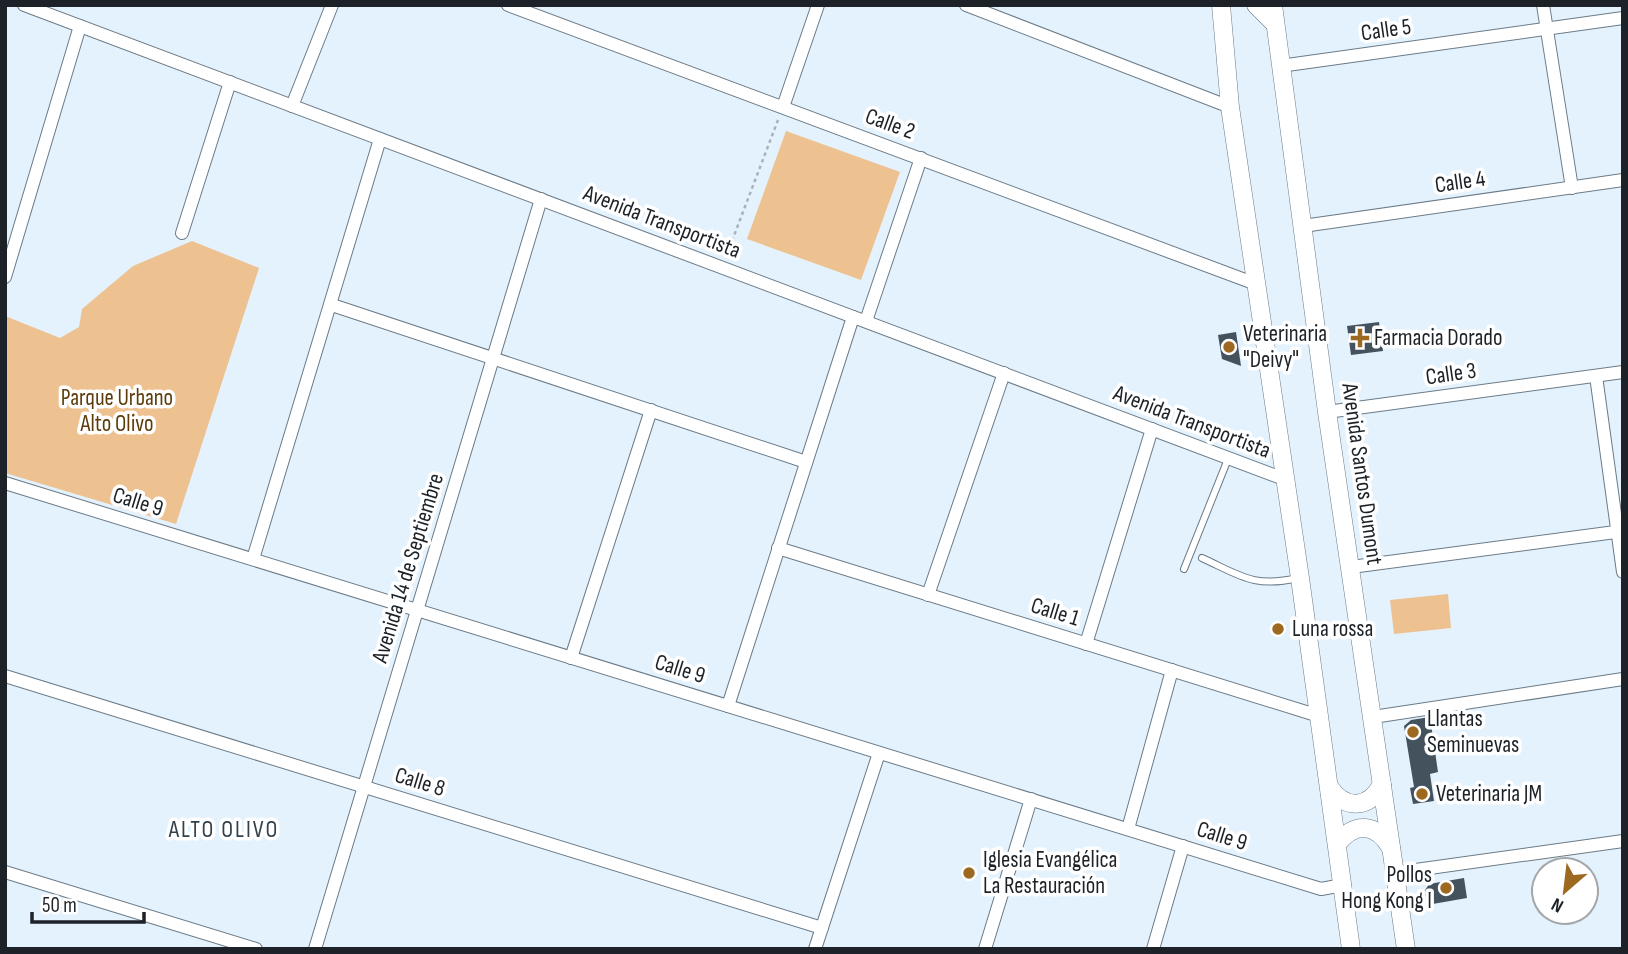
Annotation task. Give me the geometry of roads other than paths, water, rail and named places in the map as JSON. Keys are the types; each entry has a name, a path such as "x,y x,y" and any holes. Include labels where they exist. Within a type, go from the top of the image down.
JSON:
{"main road":[{"path":"1220,5 1230,107 1300,578 1351,949"},
{"path":"1223,25 1234,5"},
{"path":"1256,5 1273,14"},
{"name":"Avenida Santos Dumont","path":"1273,14 1327,412 1406,949"},
{"path":"1330,788 1346,803 1357,804 1368,801 1377,794 1382,784"},
{"path":"1337,844 1345,833 1358,828 1372,829 1384,836 1391,848"}],"street":[{"name":"Avenida Transportista","path":"24,5 1284,479"},
{"path":"292,106 332,5"},
{"name":"Calle 2","path":"508,5 1256,284"},
{"path":"783,107 818,5"},
{"path":"966,5 1230,107"},
{"path":"1544,5 1572,188"},
{"name":"Calle 5","path":"1280,66 1623,18"},
{"path":"5,277 80,26"},
{"path":"182,233 230,82"},
{"path":"253,559 332,305 380,139"},
{"path":"866,321 921,158"},
{"name":"Calle 4","path":"1303,226 1623,180"},
{"name":"Avenida 14 de Septiembre","path":"315,949 541,199"},
{"path":"332,305 806,461"},
{"path":"728,706 853,317"},
{"name":"Calle 3","path":"1327,412 1623,372"},
{"path":"928,595 1004,373"},
{"path":"1596,376 1620,531 1623,572"},
{"path":"571,658 651,410"},
{"path":"1086,644 1152,429"},
{"name":"Calle 9","path":"5,483 1321,889 1343,885"},
{"path":"1350,567 1620,531"},
{"name":"Calle 1","path":"778,548 1319,716"},
{"path":"1128,829 1172,670"},
{"name":"Calle 8","path":"5,676 822,928"},
{"path":"1373,717 1623,679"},
{"path":"815,949 879,752"},
{"path":"985,949 1031,799"},
{"path":"1394,873 1623,841"},
{"path":"1153,949 1183,846"},
{"path":"5,872 256,949"}],"lane":[{"path":"1184,569 1228,459"},
{"path":"1202,558 1251,580 1275,584 1300,578"}],"place":[{"name":"Farmacia Dorado","path":"1360,338"},
{"name":"Veterinaria \"Deivy\"","path":"1229,347"},
{"name":"Luna rossa","path":"1278,629"},
{"name":"Llantas Seminuevas","path":"1413,732"},
{"name":"Veterinaria JM","path":"1422,794"},
{"name":"Iglesia Evangélica La Restauración","path":"969,873"},
{"name":"Pollos Hong Kong I","path":"1446,888"}],"district":[{"name":"ALTO OLIVO","path":"224,829"}],"park label":[{"name":"Parque Urbano Alto Olivo","path":"117,411"}]}
